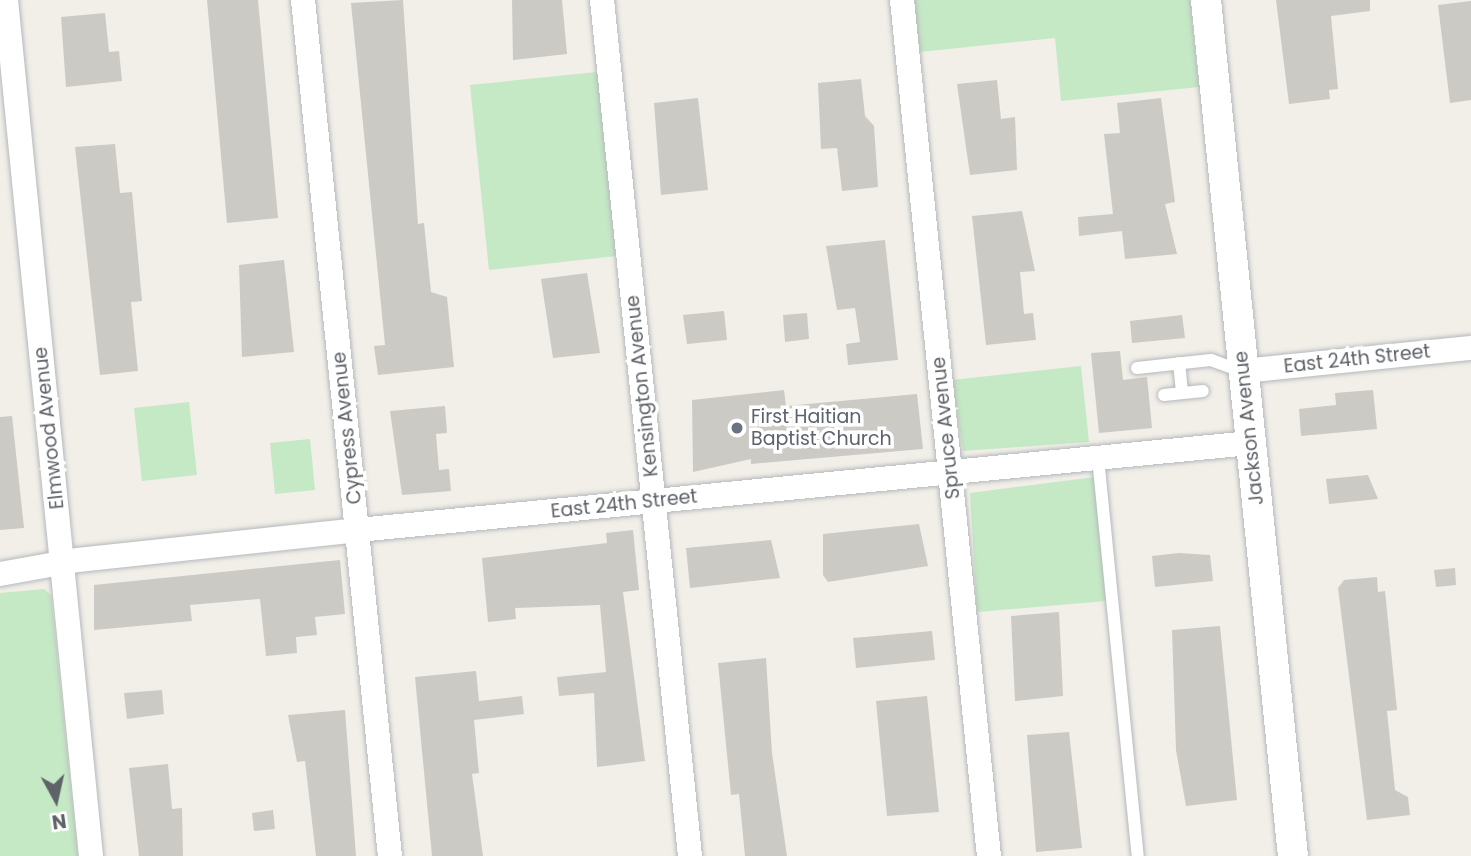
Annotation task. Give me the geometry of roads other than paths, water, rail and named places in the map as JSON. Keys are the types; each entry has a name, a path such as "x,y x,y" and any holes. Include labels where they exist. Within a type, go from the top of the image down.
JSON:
{"street":[{"name":"Elmwood Avenue","path":"6,0 91,856"},
{"name":"Cypress Avenue","path":"303,0 390,856"},
{"name":"Kensington Avenue","path":"602,0 690,856"},
{"name":"Spruce Avenue","path":"902,0 989,856"},
{"name":"Jackson Avenue","path":"1206,0 1293,856"},
{"name":"East 24th Street","path":"1243,371 1471,348"},
{"name":"East 24th Street","path":"0,574 62,567 78,560 358,530 1250,443"}],"lane":[{"path":"1137,368 1211,360 1243,371"},
{"path":"1179,363 1182,393"},
{"path":"1164,395 1203,391"},
{"path":"1098,458 1138,856"}],"place":[{"name":"First Haitian Baptist Church","path":"737,428"}]}
